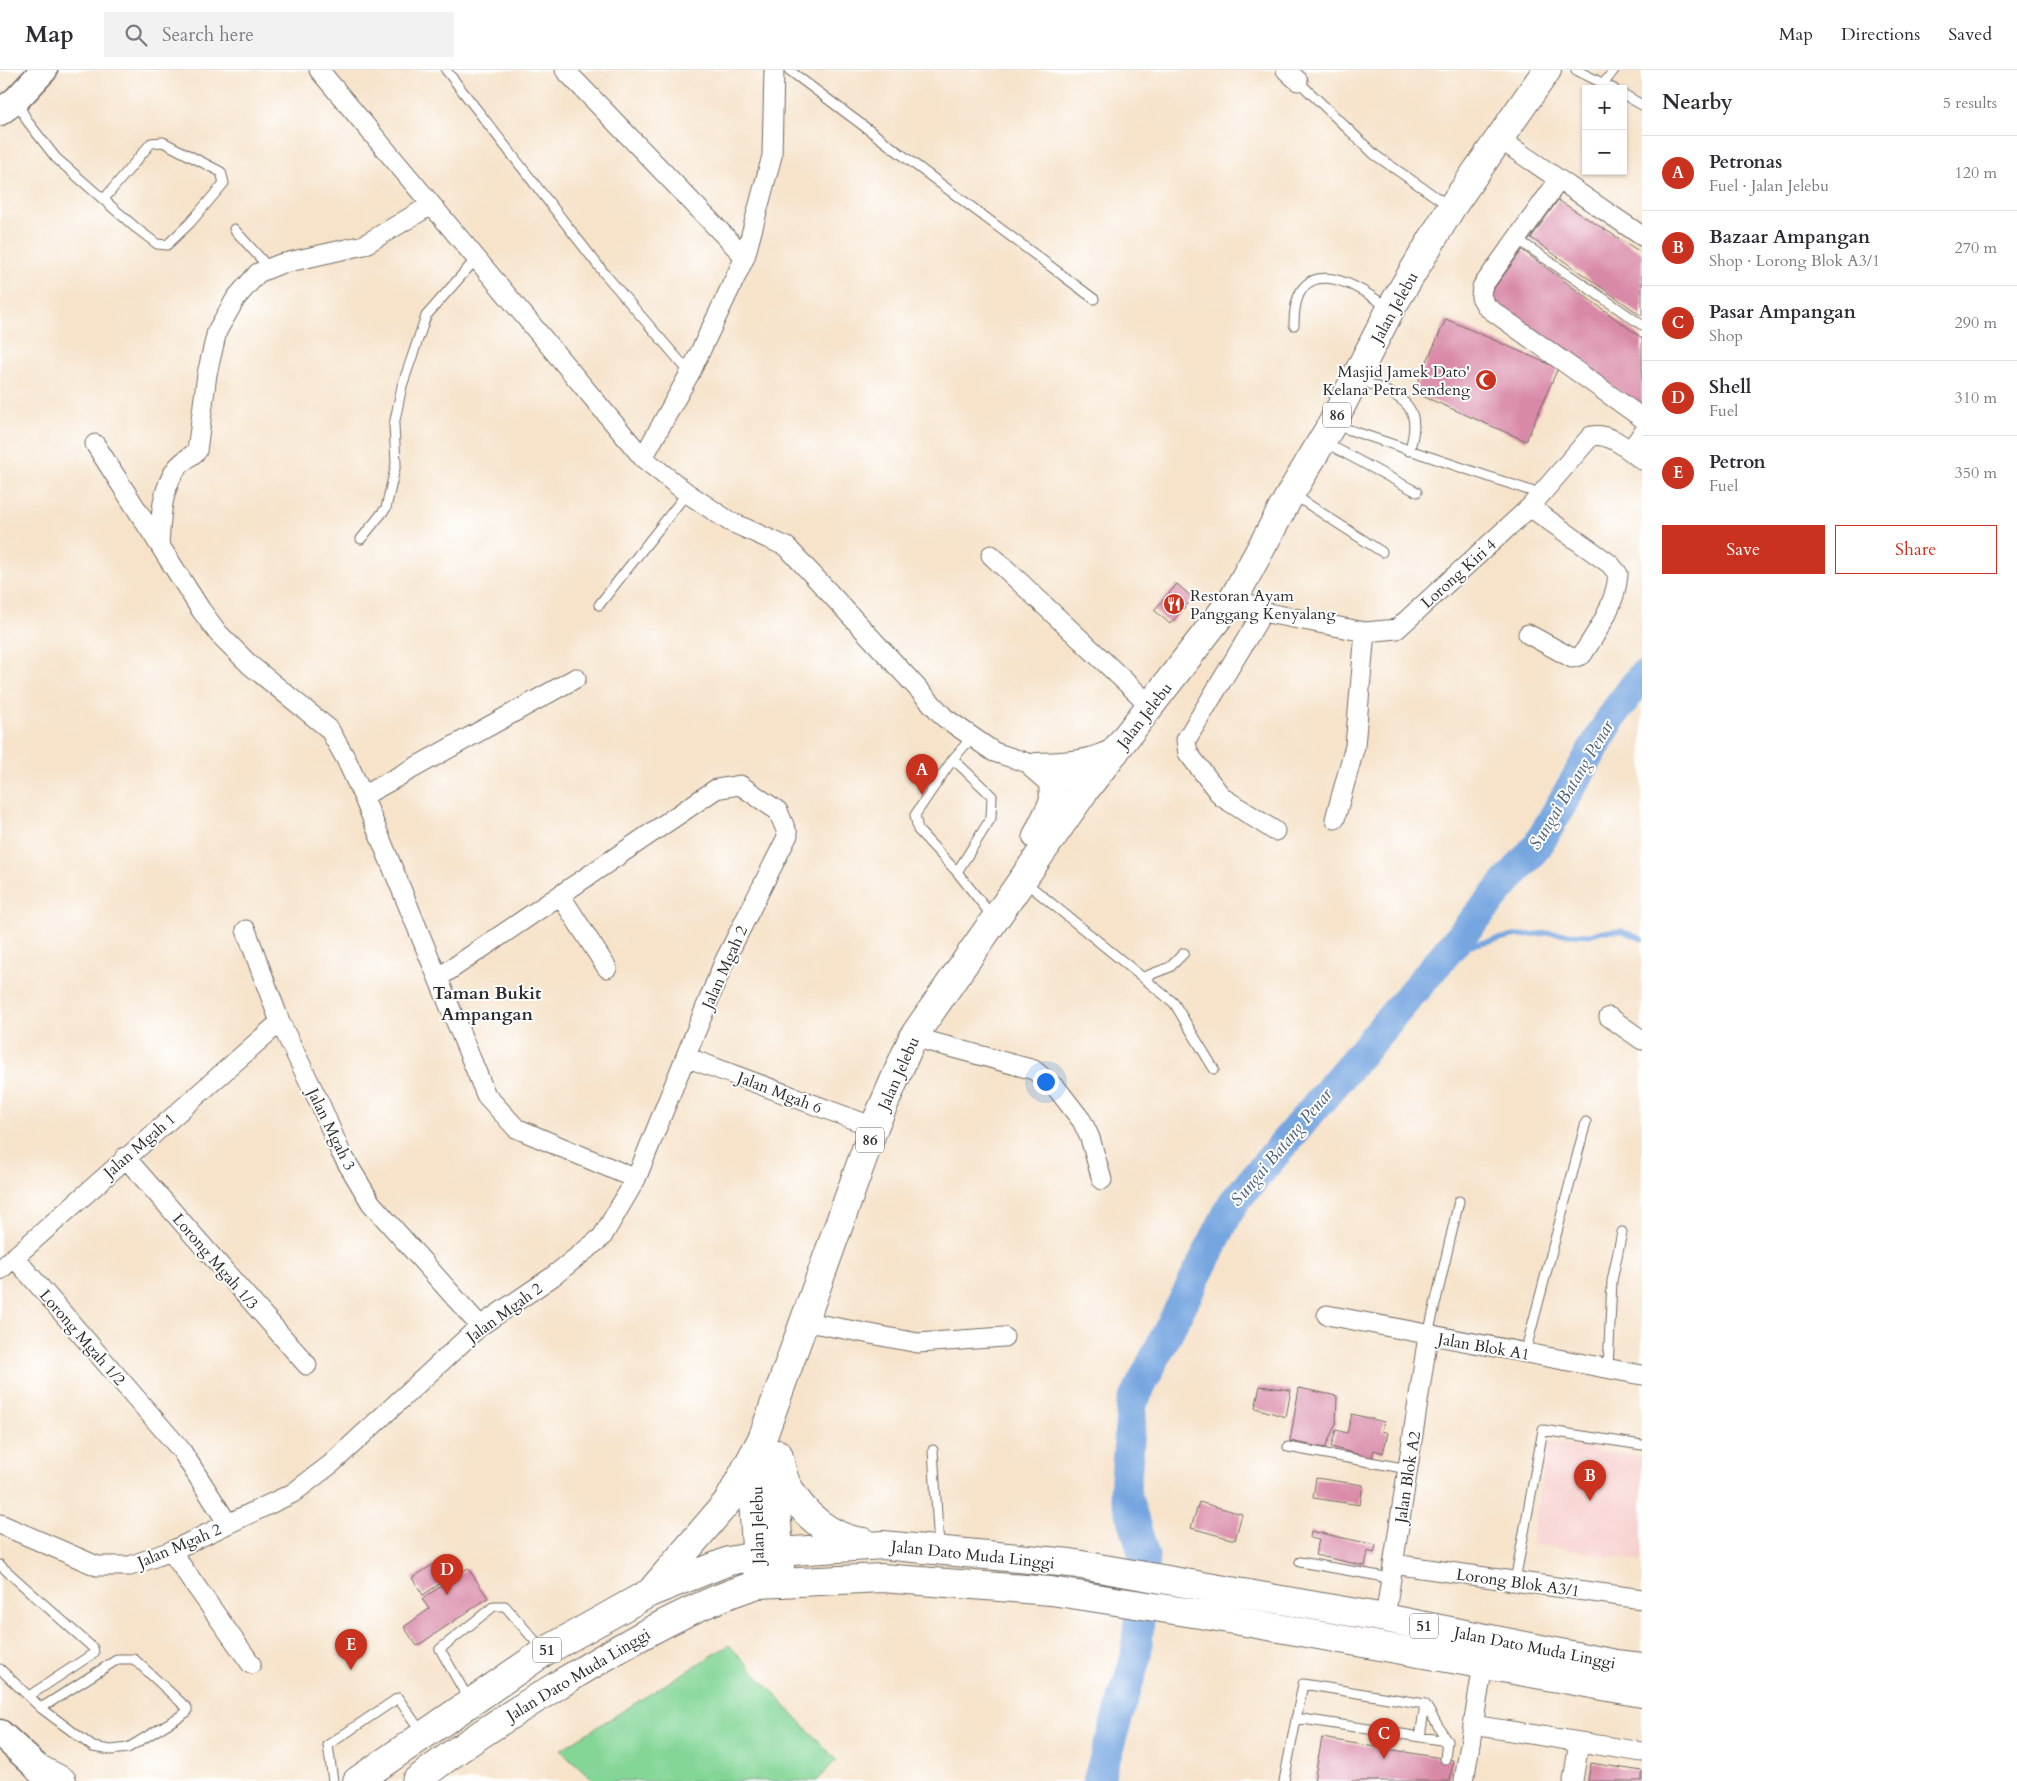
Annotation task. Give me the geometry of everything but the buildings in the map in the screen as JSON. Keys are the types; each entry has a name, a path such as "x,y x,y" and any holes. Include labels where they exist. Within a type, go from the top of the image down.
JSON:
{"main road":[{"path":"8,106 44,70"},
{"name":"Jalan Jelebu","path":"770,1584 767,1553 753,1499 770,1447 783,1379 802,1321 874,1128 913,1036 1024,881 1085,790 1235,596 1357,378 1390,310 1451,208 1543,72"},
{"path":"1037,767 1078,765 1101,760 1116,752"},
{"path":"1002,912 1054,801 1053,782 1037,767"},
{"path":"650,1593 729,1500 770,1447 786,1484 802,1509 825,1528 852,1541 882,1545"},
{"name":"Jalan Dato Muda Linggi","path":"357,1781 544,1652 650,1593 729,1561 767,1553 882,1545 1070,1563 1384,1618 1616,1664 1642,1667"},
{"name":"Jalan Dato Muda Linggi","path":"416,1781 463,1744 640,1635 739,1590 770,1584 882,1578 1052,1592 1206,1615 1642,1693"},
{"path":"0,1733 51,1777"}],"street":[{"path":"320,70 476,260 644,458 687,494 729,521 787,547 944,718 994,752 1056,772 1085,790"},
{"path":"565,70 745,257"},
{"path":"644,458 690,373 745,257 772,156 774,70"},
{"path":"1498,138 1642,236"},
{"path":"1559,180 1482,287 1481,297 1487,307 1642,418"},
{"path":"159,544 162,504 169,483 177,468 197,451 208,374 218,331 236,298 258,273 364,245 431,206"},
{"name":"Lorong Kiri 4","path":"1235,596 1263,612 1365,632 1397,629 1535,501 1591,436 1601,434 1636,456"},
{"path":"1636,456 1642,434"},
{"path":"95,444 218,633 250,665 329,729 346,759 363,796 486,1094 516,1128 636,1179"},
{"path":"1528,634 1572,658 1582,655 1605,618 1618,583 1618,574 1610,564 1535,501"},
{"path":"991,556 1151,706"},
{"path":"1263,612 1186,740 1188,753 1222,796 1275,831"},
{"path":"1335,819 1355,746 1365,632"},
{"path":"363,796 576,678"},
{"name":"Jalan Mgah 2","path":"0,1524 96,1566 130,1566 172,1551 293,1493 331,1464 480,1326 552,1277 602,1237 636,1179 724,962 788,835 778,811 740,785 716,789 560,895"},
{"path":"438,978 560,895 608,968"},
{"name":"Jalan Mgah 3","path":"246,930 280,1022 340,1151 371,1202 480,1326"},
{"path":"1609,1017 1642,1040"},
{"name":"Jalan Mgah 1","path":"0,1270 125,1157 280,1022"},
{"path":"913,1036 1034,1070 1070,1103 1082,1121 1090,1138 1102,1180"},
{"name":"Jalan Mgah 6","path":"686,1057 874,1128"},
{"name":"Lorong Mgah 1/3","path":"125,1157 307,1365"},
{"name":"Lorong Mgah 1/2","path":"14,1257 188,1458 228,1524"},
{"name":"Jalan Blok A1","path":"1327,1315 1428,1336 1642,1375"},
{"path":"802,1321 918,1343 1004,1337"},
{"name":"Jalan Blok A2","path":"1384,1618 1428,1336"},
{"path":"172,1551 251,1664"},
{"name":"Lorong Blok A3/1","path":"1392,1571 1515,1581 1642,1599"},
{"path":"1464,1781 1484,1665"},
{"path":"1474,1725 1642,1752"},
{"path":"1573,1781 1579,1742"}],"lane":[{"path":"446,70 604,273 690,373"},
{"path":"789,70 1094,299"},
{"path":"1576,70 1607,85"},
{"path":"1604,83 1614,70"},
{"path":"1292,75 1375,155 1451,208"},
{"path":"1627,96 1642,105"},
{"path":"8,106 28,122 56,158 104,200 157,244 167,245 224,183 221,172 163,142 151,143 104,200"},
{"path":"234,229 270,269"},
{"path":"1517,239 1642,325"},
{"path":"361,539 386,508 396,464 394,425 402,386 426,316 476,260"},
{"path":"1294,325 1294,305 1304,285 1318,278 1332,279 1368,293 1390,310"},
{"path":"1357,378 1403,399 1414,415 1415,433 1409,451"},
{"path":"1327,432 1409,451 1535,501"},
{"path":"1327,432 1417,492"},
{"path":"1291,493 1382,552"},
{"path":"599,606 687,494"},
{"path":"972,736 953,759 915,815 918,830 957,872 1002,912"},
{"path":"953,759 992,796 991,818 957,872"},
{"path":"1024,881 1174,1003 1214,1069"},
{"path":"1144,977 1170,967 1184,953"},
{"path":"1525,1353 1586,1122"},
{"path":"1428,1336 1459,1201"},
{"path":"1608,1368 1612,1281 1622,1232"},
{"path":"1515,1581 1543,1430 1642,1445"},
{"path":"1288,1447 1408,1469"},
{"path":"933,1450 939,1551"},
{"path":"1300,1562 1392,1571"},
{"path":"0,1565 93,1648 94,1654 29,1696"},
{"path":"470,1702 440,1649 494,1606 505,1606 544,1652"},
{"path":"0,1669 41,1708 93,1747 111,1750 128,1748 188,1712 188,1708 134,1659 126,1658 118,1660 41,1708"},
{"path":"1284,1781 1303,1684 1425,1704 1448,1741 1445,1759"},
{"path":"333,1781 328,1745 398,1698 423,1734"},
{"path":"1420,1737 1425,1704"},
{"path":"1296,1718 1448,1741"}],"shaded area":[{"path":"1548,1442 1642,1457 1642,1562 1531,1544"}],"green space":[{"path":"729,1645 836,1760 817,1781 595,1781 560,1750"}],"waterway":[{"name":"Sungai Batang Penar","path":"1098,1781 1136,1657 1144,1556 1125,1491 1132,1403 1233,1203 1538,845 1614,713 1642,676"},
{"path":"1448,950 1513,936 1549,933 1590,935 1602,931 1622,931 1642,939"}],"place":[{"name":"Masjid Jamek Dato' Kelana Petra Sendeng","path":"1486,380"},
{"name":"Restoran Ayam Panggang Kenyalang","path":"1174,604"},
{"name":"Petronas","path":"922,795"},
{"name":"Bazaar Ampangan","path":"1590,1501"},
{"name":"Shell","path":"447,1595"},
{"name":"Petron","path":"351,1670"},
{"name":"Pasar Ampangan","path":"1384,1759"}],"district":[{"name":"Taman Bukit Ampangan","path":"487,1003"}]}
